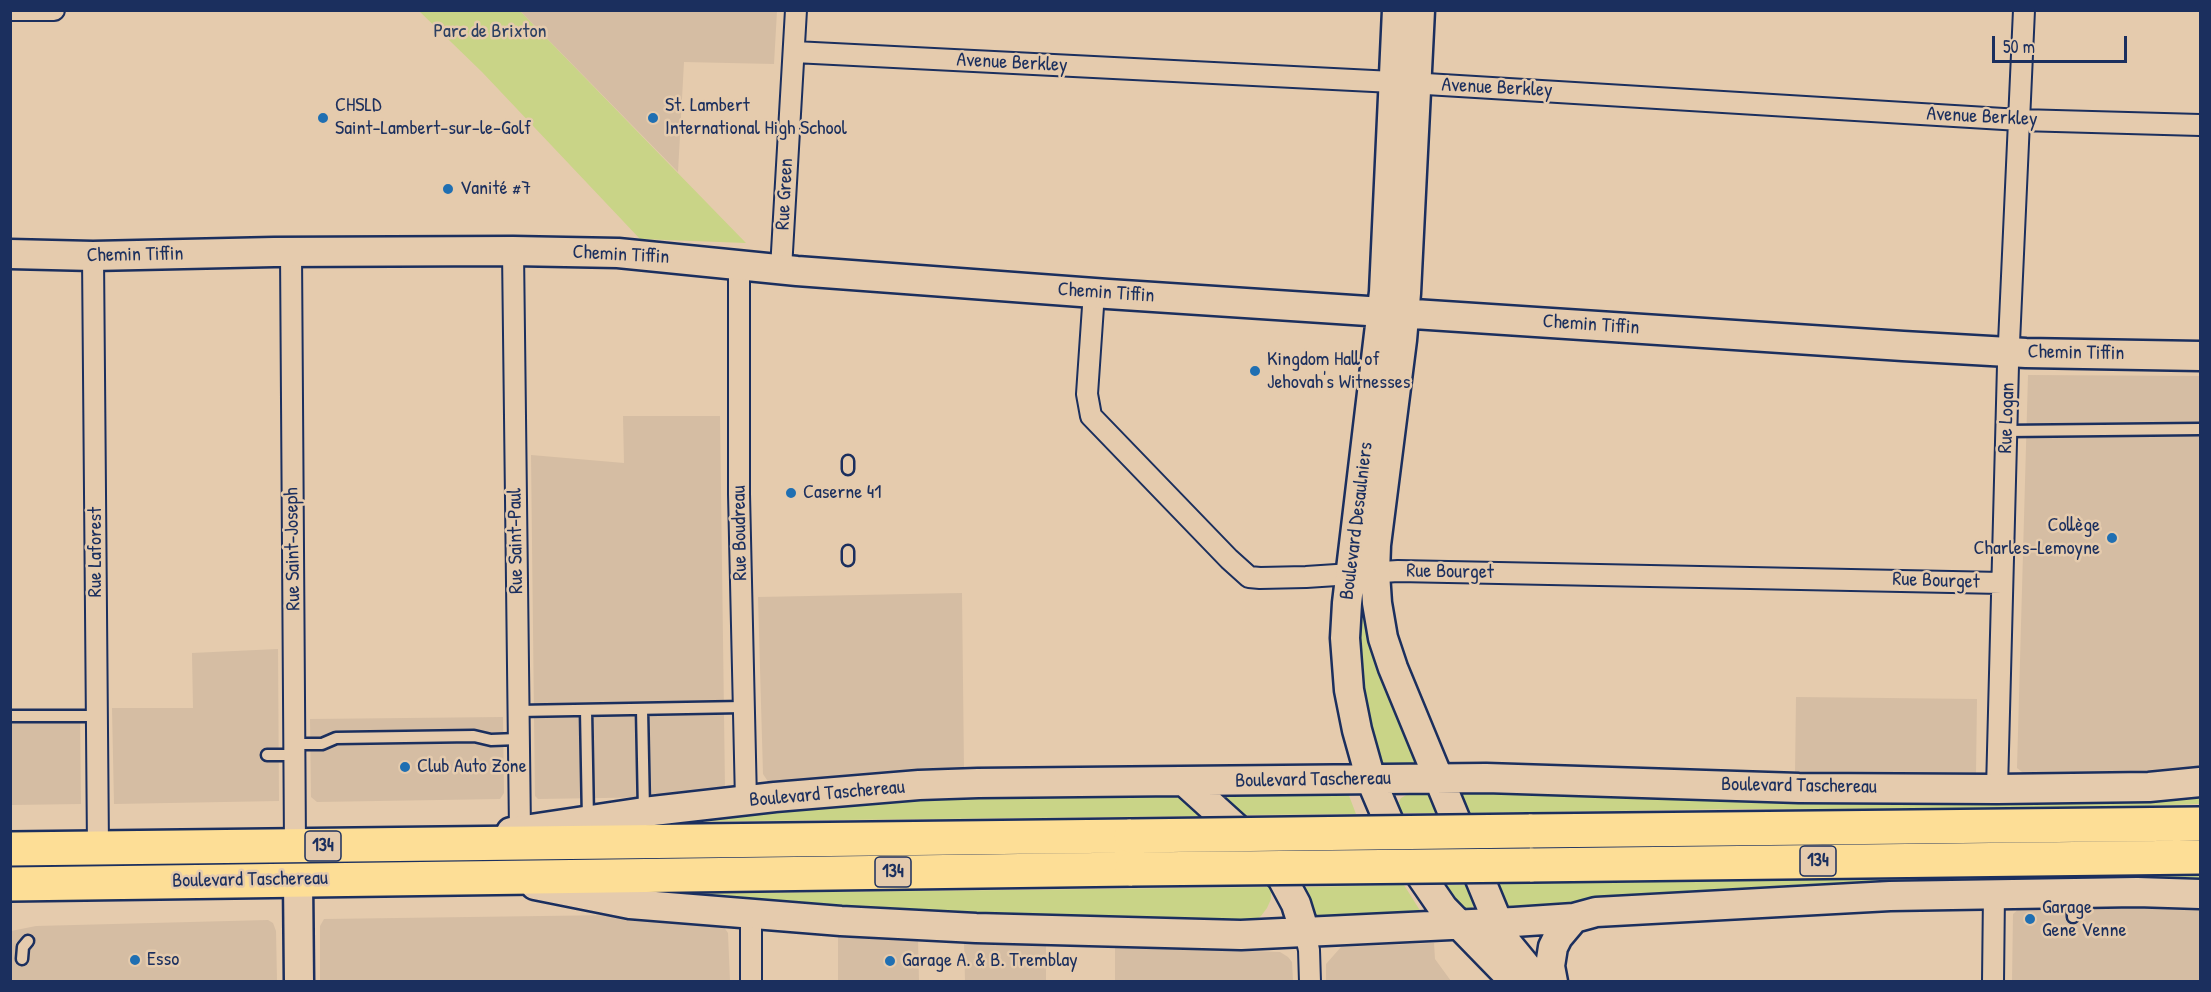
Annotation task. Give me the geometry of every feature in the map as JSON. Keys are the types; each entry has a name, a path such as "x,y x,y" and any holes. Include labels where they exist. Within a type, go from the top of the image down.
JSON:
{"highway":[{"name":"Boulevard Taschereau","path":"10,849 2200,824"},
{"name":"Boulevard Taschereau","path":"13,885 489,876 2200,857"}],"street":[{"path":"12,10 54,10"},
{"name":"Rue Green","path":"780,269 796,10"},
{"name":"Boulevard Desaulniers","path":"1397,10 1404,82 1393,312 1376,545 1362,573 1345,638 1349,690 1355,723 1371,780 1389,825 1408,859 1438,903 1457,925 1515,981"},
{"name":"Boulevard Desaulniers","path":"1404,82 1420,10"},
{"name":"Rue Logan","path":"1997,789 2006,431 2024,10"},
{"name":"Avenue Berkley","path":"794,52 1404,82 2020,120 2200,125"},
{"name":"Chemin Tiffin","path":"10,254 93,256 513,251 627,253 780,269 1393,312 2009,352 2200,356"},
{"name":"Rue Saint-Paul","path":"513,251 520,831"},
{"name":"Rue Saint-Joseph","path":"291,252 296,846"},
{"name":"Rue Laforest","path":"93,256 98,848"},
{"name":"Rue Boudreau","path":"739,264 739,494 742,707 746,801"},
{"name":"Rue Bourget","path":"1094,292 1087,400 1089,411 1096,423 1245,574 1260,579 1398,571 2002,583"},
{"name":"Boulevard Desaulniers","path":"1362,573 1380,622 1388,655 1506,942 1535,976 1544,981"},
{"name":"Boulevard Taschereau","path":"428,844 644,812 949,784 1511,778 1799,788 1997,789 2149,787 2200,782"},
{"path":"1184,780 1238,829 1282,878 1296,904 1305,933 1309,950 1310,981"},
{"name":"Boulevard Taschereau","path":"489,876 630,904 751,914 956,927 1209,935 1305,933 1457,925 1574,918 1596,912 1890,896 1994,893 2072,905 2200,894"},
{"path":"298,880 298,981"},
{"path":"1993,981 1994,893"},
{"path":"751,914 751,981"},
{"path":"1553,981 1550,966 1553,947 1558,937 1574,918"}],"lane":[{"path":"2006,431 2200,429"},
{"path":"518,711 742,707"},
{"path":"642,709 644,812"},
{"path":"586,710 588,820"},
{"path":"10,716 97,716"},
{"path":"267,756 322,744 336,738 474,736 491,740 519,739"},
{"path":"22,959 22,947 28,941"}],"shaded area":[{"name":"St. Lambert International High School","path":"520,11 777,11 774,64 684,62 678,172"},
{"name":"Collège Charles-Lemoyne","path":"2028,375 2200,376 2200,770 2171,773 2026,775 2017,768"},
{"path":"623,416 720,416 725,789 665,797 538,799 535,796 531,455 624,463"},
{"path":"962,593 964,770 771,786 763,774 758,597"},
{"path":"278,649 279,801 114,804 112,708 193,708 192,653"},
{"path":"1796,697 1977,699 1976,774 1795,774"},
{"path":"80,709 81,804 11,805 10,710"},
{"path":"503,717 504,793 500,799 317,802 311,797 310,719"},
{"path":"2200,905 2200,981 2012,982 2013,914 2021,907"},
{"path":"616,915 724,927 728,933 730,981 320,982 320,926 324,919"},
{"path":"268,920 273,923 276,931 277,981 11,982 11,931 36,926"},
{"path":"838,934 918,939 919,981 838,982"},
{"path":"964,941 1046,943 1046,981 965,981"},
{"path":"1434,943 1435,959 1451,981 1326,981 1326,964 1341,947"},
{"path":"1115,946 1280,952 1292,962 1293,981 1115,981"}],"green space":[{"name":"Parc de Brixton","path":"419,11 520,11 746,243 640,239 482,72"},
{"path":"1365,600 1421,763 1376,764 1363,713 1356,602"},
{"path":"1458,790 2200,793 2200,804 2086,808 1468,813"},
{"path":"1174,792 1208,816 660,822 931,796"},
{"path":"1348,793 1356,814 1241,815 1219,794"},
{"path":"1410,793 1429,794 1434,798 1442,813 1396,813 1401,798"},
{"path":"2113,875 2200,876 2200,881 1746,893 1508,907 1498,884"},
{"path":"1404,885 1421,912 1317,919 1304,887"},
{"path":"1439,885 1473,885 1475,903 1472,908 1462,910"},
{"path":"1271,887 1271,899 1267,908 1254,921 899,914 652,894"}],"place":[{"name":"CHSLD Saint-Lambert-sur-le-Golf","path":"323,118"},
{"name":"St. Lambert International High School","path":"653,118"},
{"name":"Vanité #7","path":"448,189"},
{"name":"Kingdom Hall of Jehovah's Witnesses","path":"1255,371"},
{"name":"Caserne 41","path":"791,493"},
{"name":"Collège Charles-Lemoyne","path":"2112,538"},
{"name":"Club Auto Zone","path":"405,767"},
{"name":"Garage Gene Venne","path":"2030,919"},
{"name":"Esso","path":"135,960"},
{"name":"Garage A. & B. Tremblay","path":"890,961"}]}
